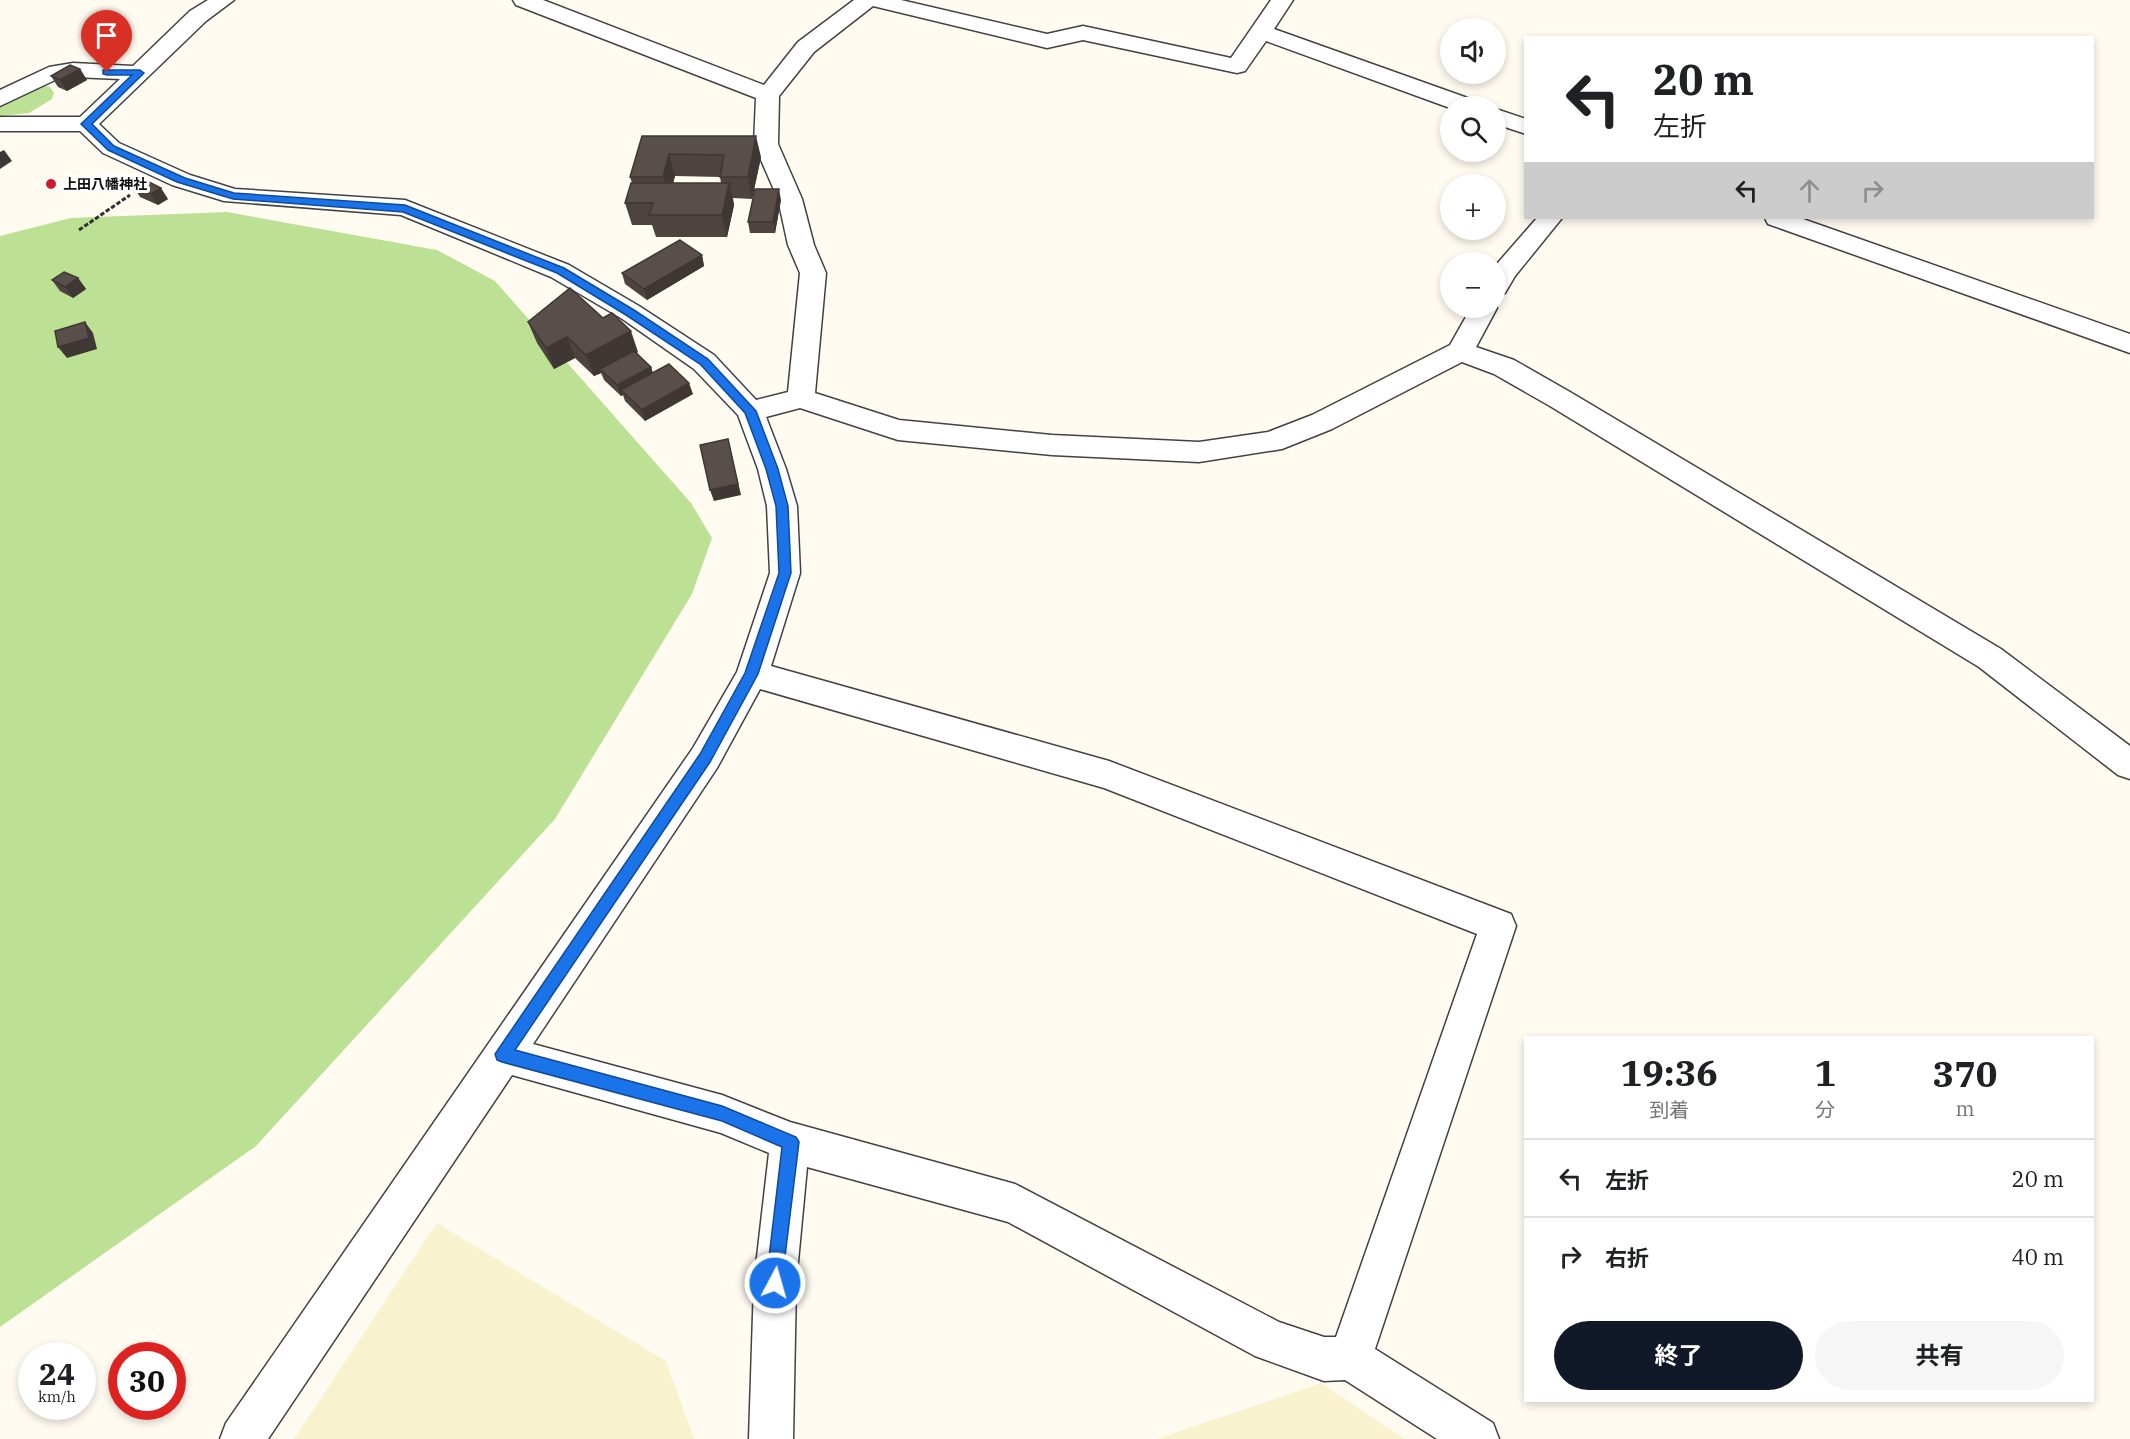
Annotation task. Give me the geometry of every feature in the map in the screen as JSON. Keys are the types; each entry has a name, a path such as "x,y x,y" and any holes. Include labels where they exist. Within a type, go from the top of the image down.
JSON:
{"street":[{"path":"0,124 86,124 198,16 223,0"},
{"path":"524,0 768,95"},
{"path":"801,398 813,273 801,244 790,199 766,144 768,95 806,46 868,0"},
{"path":"874,0 1047,41 1083,33 1237,66 1282,0"},
{"path":"1261,32 1440,96"},
{"path":"0,99 49,74 73,70 140,73"},
{"path":"1506,120 1524,126"},
{"path":"86,124 111,148 181,180 233,196 405,208 560,271 630,312 704,362 750,411 772,469 782,506 785,573 752,674 705,758 242,1439"},
{"path":"1506,270 1549,219"},
{"path":"1780,219 2130,344"},
{"path":"750,411 801,398 898,430 1052,445 1199,452 1272,442 1332,417 1460,351 1478,318"},
{"path":"1460,351 1503,367 1560,399 1990,658 2130,765"},
{"path":"752,674 1109,775 1498,926 1350,1358"},
{"path":"502,1054 722,1114 790,1142 1015,1204 1270,1341 1324,1359 1350,1358 1477,1439"},
{"path":"771,1439 775,1283 790,1142"}],"path":[{"path":"79,230 132,193"}],"shaded area":[{"path":"437,1223 666,1361 694,1439 294,1439"},
{"path":"1321,1383 1405,1439 1157,1439"}],"green space":[{"path":"42,85 50,87 54,93 52,99 29,113 0,116 0,106"},
{"path":"227,212 437,250 495,281 691,503 712,538 692,594 555,819 256,1146 0,1327 0,236 71,218"}],"building":[{"path":"70,65 80,69 60,80 51,76"},
{"path":"642,136 756,136 748,177 720,177 724,155 669,154 663,177 630,177"},
{"path":"143,179 161,188 151,194 133,186"},
{"path":"631,183 729,183 722,215 649,215 653,203 625,203"},
{"path":"755,189 779,189 773,222 748,222"},
{"path":"680,240 702,255 644,289 622,273"},
{"path":"64,272 78,278 65,287 52,280"},
{"path":"570,288 603,318 612,313 631,331 586,355 567,337 546,348 528,322"},
{"path":"85,322 89,338 58,347 55,331"},
{"path":"634,351 651,367 617,385 600,369"},
{"path":"669,364 689,383 642,410 621,390"},
{"path":"728,439 738,484 710,490 700,445"}],"place":[{"name":"上田八幡神社","path":"51,184"}],"route":[{"path":"107,72 140,73 86,124 111,148 181,180 233,196 405,208 560,271 630,312 704,362 750,411 772,469 782,506 785,573 752,674 705,758 502,1054 722,1114 790,1142 775,1283"}]}
